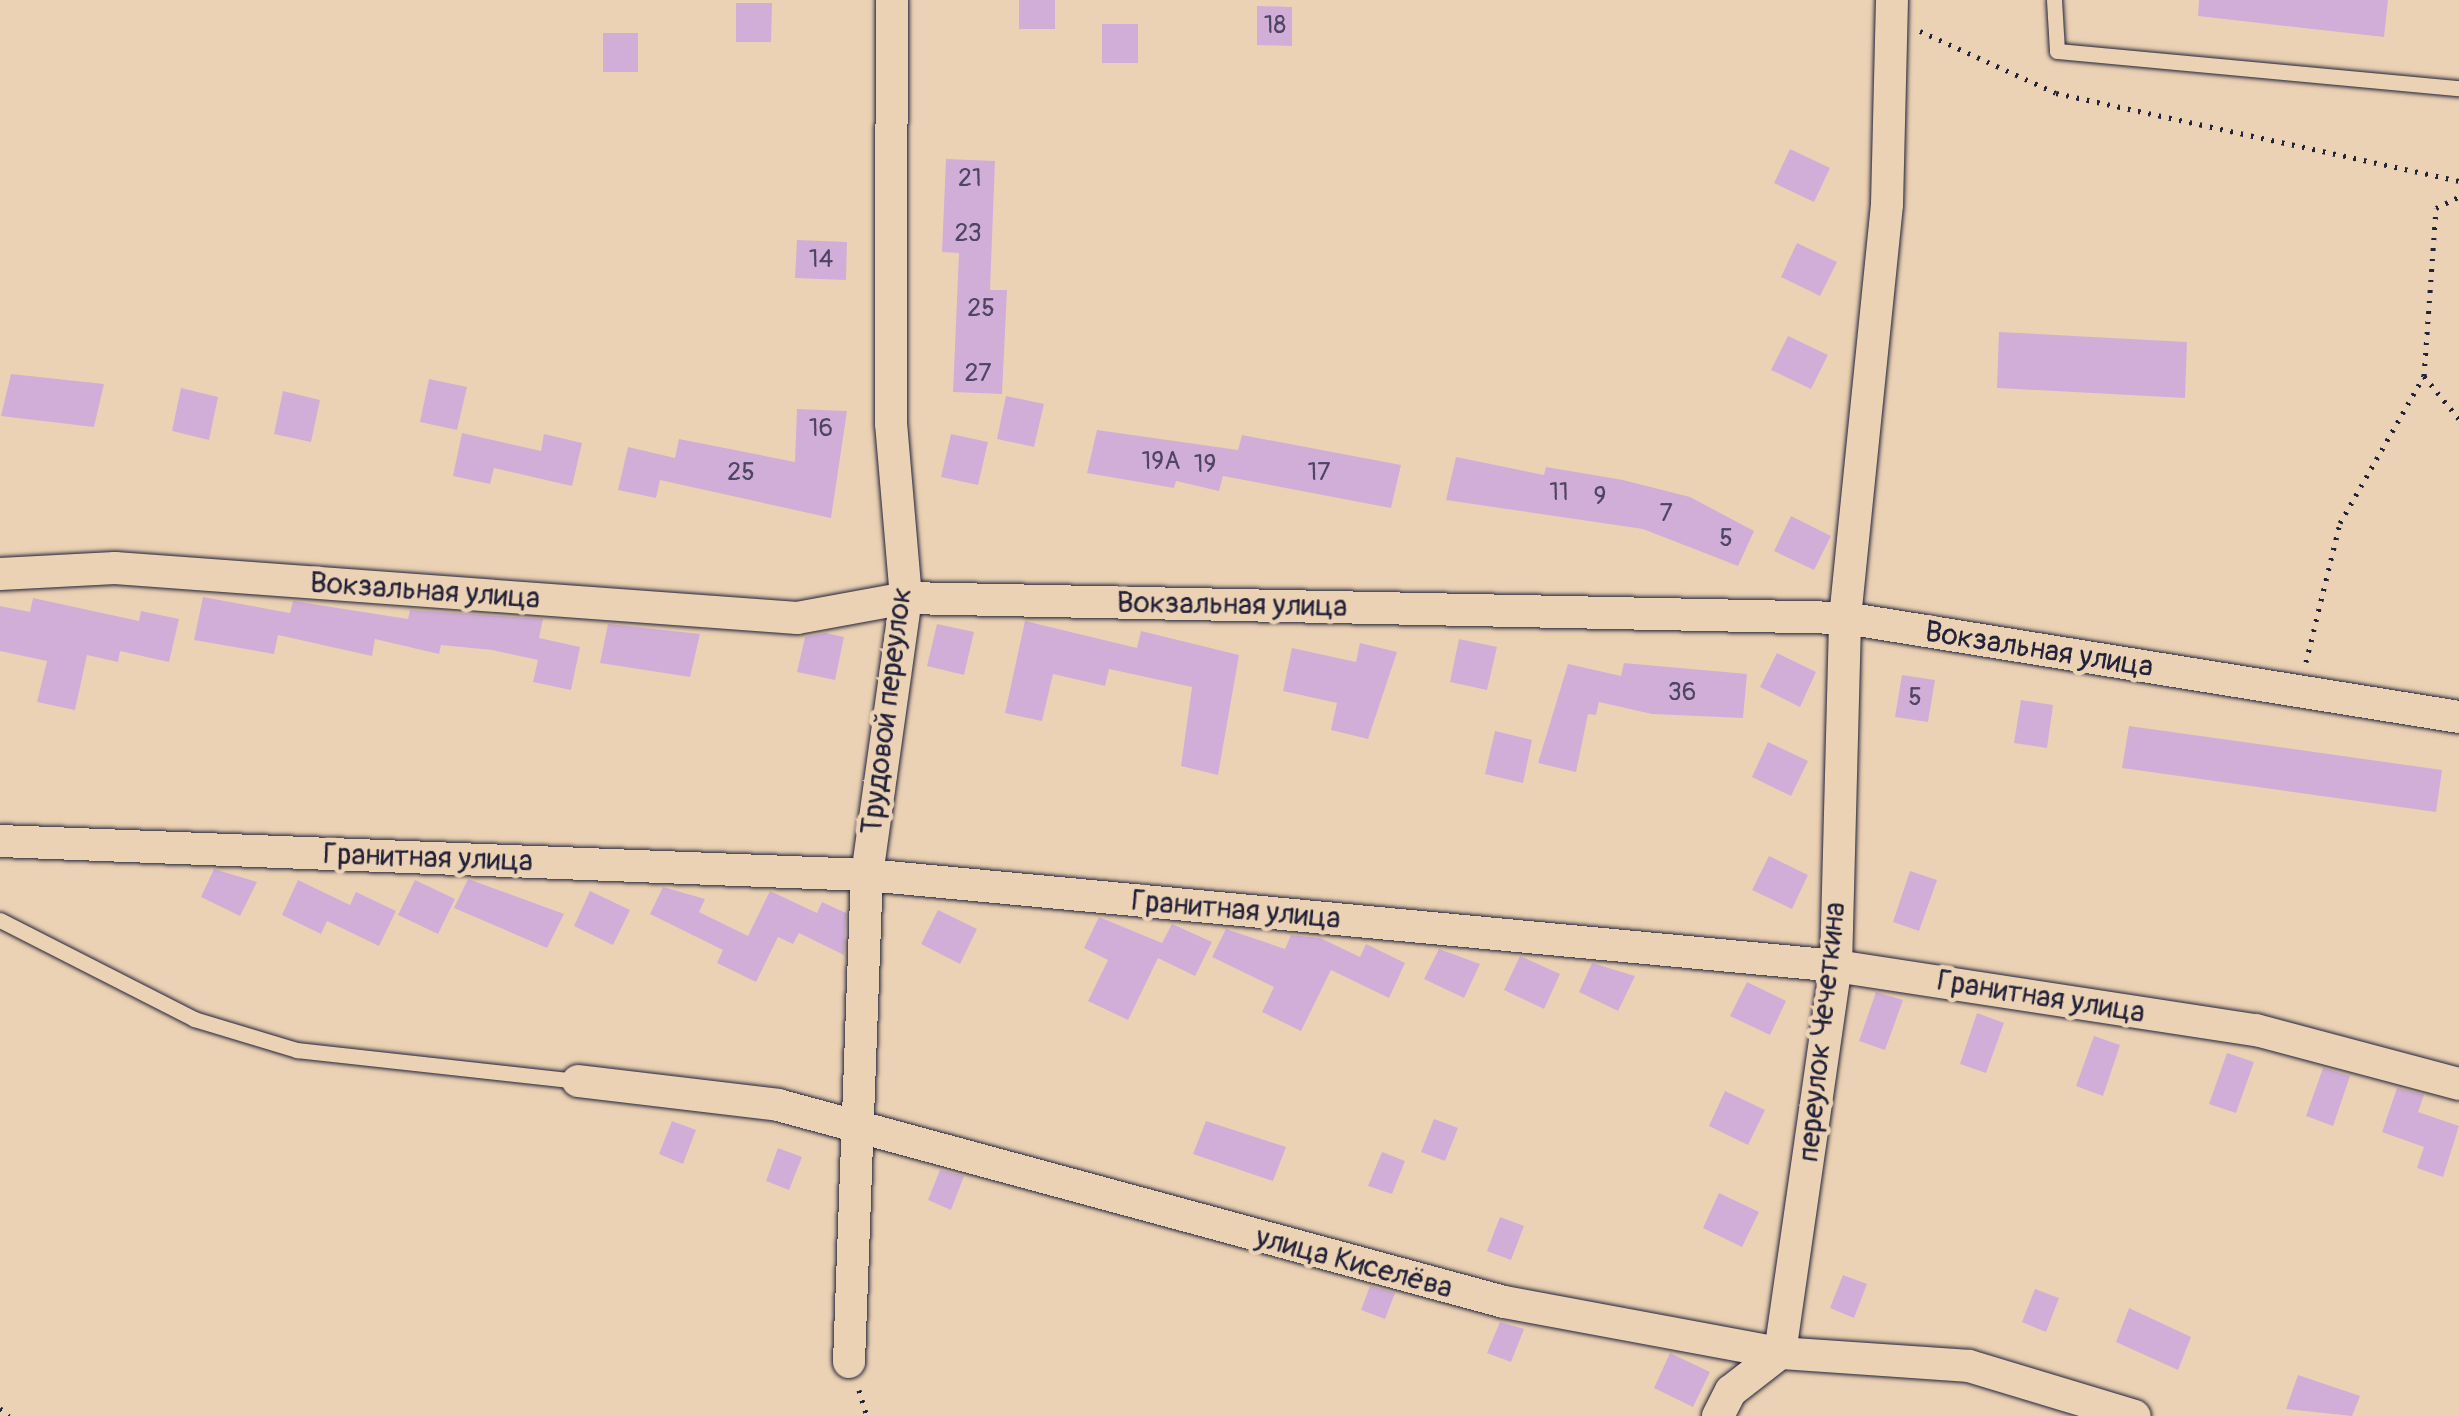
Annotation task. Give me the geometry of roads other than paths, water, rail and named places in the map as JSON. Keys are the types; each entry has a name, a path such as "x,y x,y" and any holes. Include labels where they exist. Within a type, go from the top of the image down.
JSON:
{"street":[{"name":"Трудовой переулок","path":"849,1362 862,1134 868,875 906,598 891,424 892,0"},
{"name":"переулок Чечеткина","path":"1780,1353 1836,966 1844,618 1888,204 1892,9"},
{"name":"Вокзальная улица","path":"0,574 115,568 797,618 906,598 1844,618 2459,717"},
{"name":"Гранитная улица","path":"0,840 868,875 1836,966 2256,1030 2459,1084"},
{"name":"улица Киселёва","path":"578,1081 778,1105 862,1134 1504,1302 1780,1353 1969,1366 2135,1416"},
{"path":"1718,1416 1730,1391 1780,1353"}],"lane":[{"path":"2054,0 2057,52 2459,88"},
{"path":"0,920 194,1020 298,1050 578,1081"}]}
